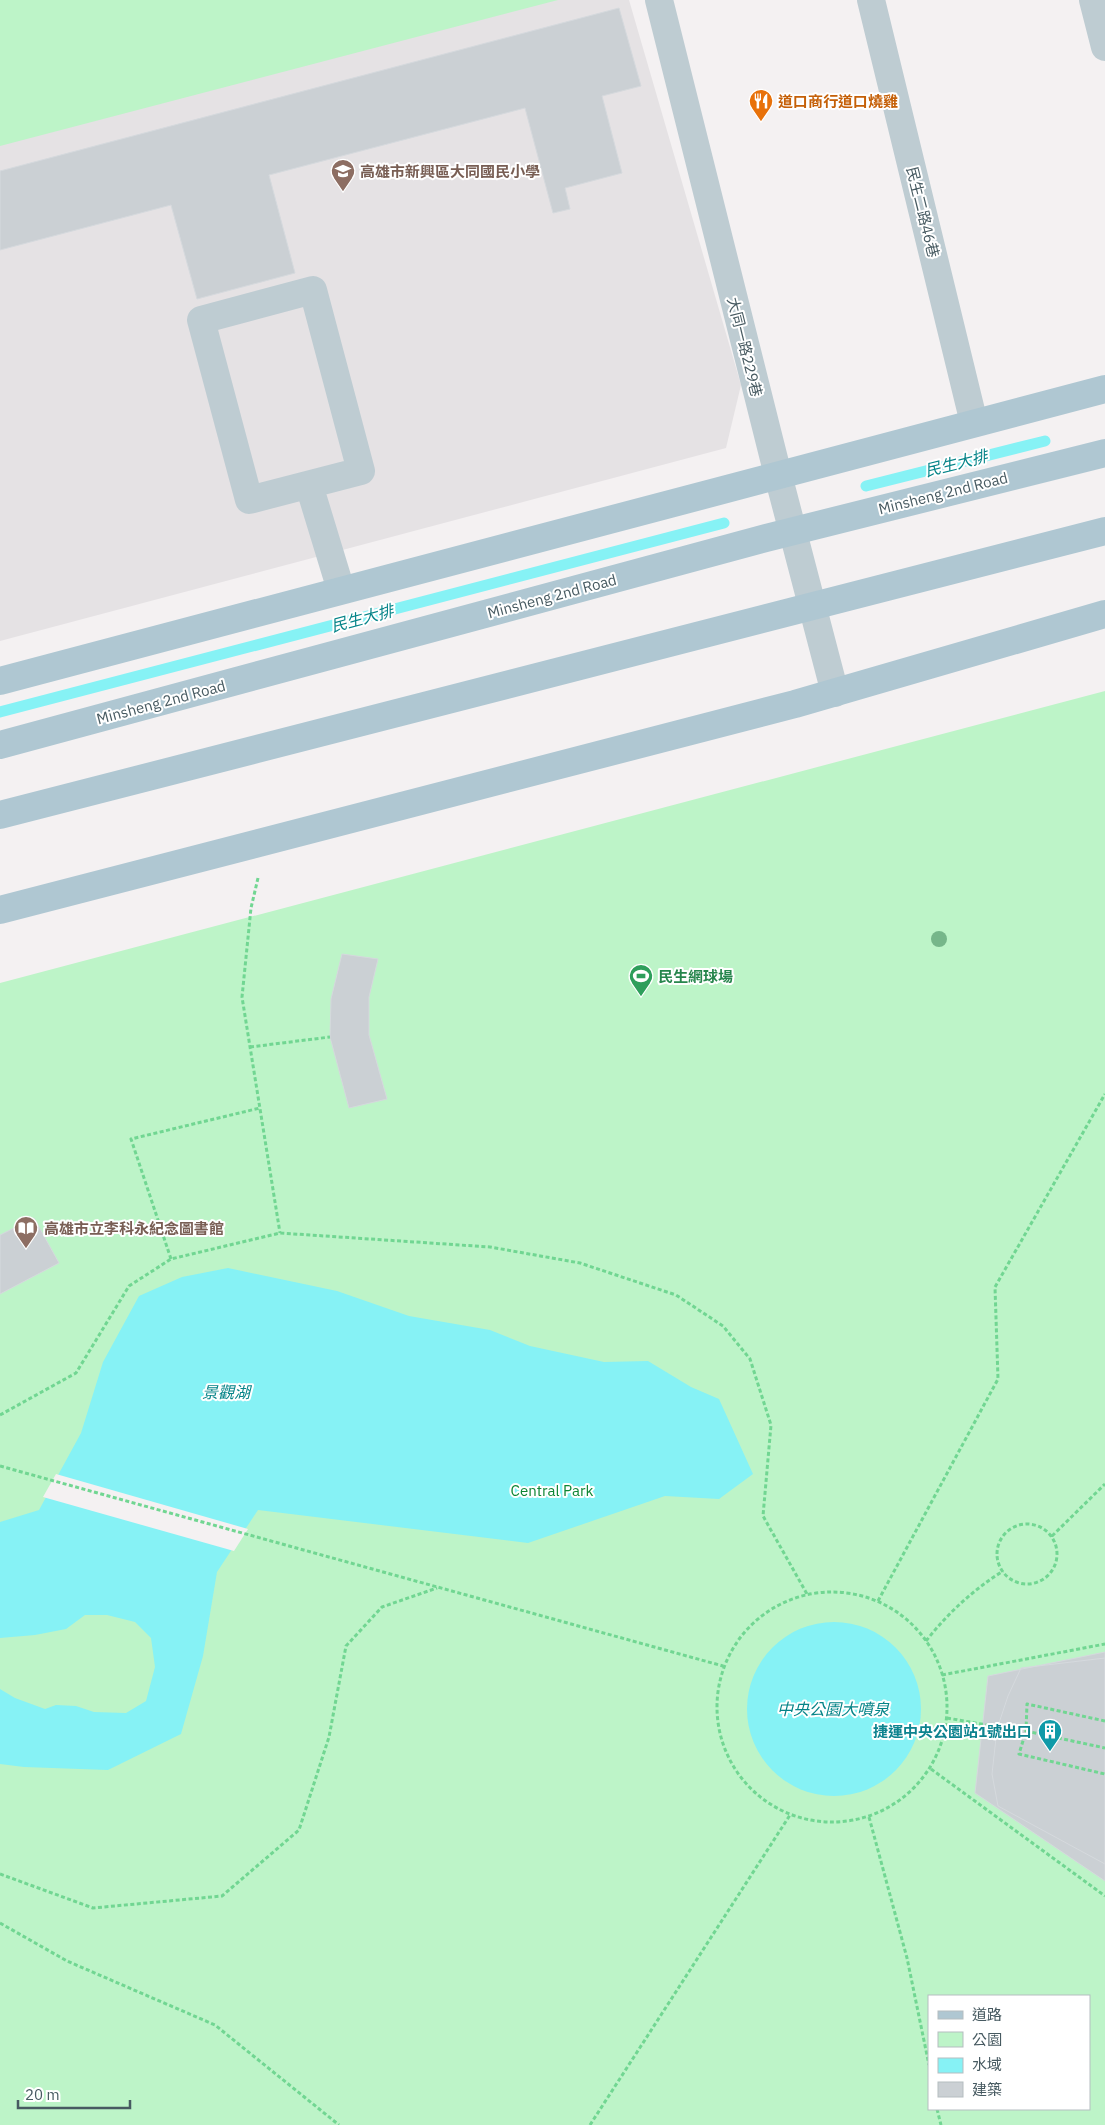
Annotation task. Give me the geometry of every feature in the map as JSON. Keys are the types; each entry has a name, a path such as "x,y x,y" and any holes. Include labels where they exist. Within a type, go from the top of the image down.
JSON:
{"main road":[{"path":"0,681 1105,389"},
{"name":"Minsheng 2nd Road","path":"0,745 792,531 1105,453"},
{"path":"0,814 1105,531"},
{"path":"0,910 836,693 1105,614"}],"street":[{"name":"大同一路229巷","path":"659,0 792,531 836,693"},
{"name":"民生二路46巷","path":"871,0 974,423"},
{"path":"1093,0 1105,47"},
{"path":"312,290 361,471 310,485 249,500 201,320 312,290"},
{"path":"310,485 341,590"}],"path":[{"path":"258,878 251,908 242,997 280,1233"},
{"path":"250,1047 330,1037"},
{"path":"878,1601 998,1379 995,1287 1105,1094"},
{"path":"171,1259 131,1140 260,1108"},
{"path":"0,1415 76,1373 128,1286 171,1259 280,1233 490,1247 580,1263 676,1295 723,1326 750,1359 771,1425 763,1516 807,1594"},
{"path":"0,1466 723,1666"},
{"path":"1052,1536 1105,1484"},
{"path":"1018,1525 1036,1525 1045,1529 1052,1536 1056,1545 1056,1561 1049,1574 1041,1580 1031,1583 1020,1583 1003,1571 998,1564 998,1545 1009,1529 1018,1525"},
{"path":"926,1641 944,1618 986,1582 1003,1571"},
{"path":"0,1874 93,1908 222,1896 299,1830 329,1737 346,1646 382,1607 439,1587"},
{"path":"843,1592 878,1601 912,1622 936,1654 948,1692 946,1732 931,1769 904,1798 869,1817 829,1823 790,1815 759,1797 734,1770 720,1737 716,1701 723,1666 743,1633 771,1608 807,1594 843,1592"},
{"path":"942,1675 1105,1644"},
{"path":"1105,1721 1026,1704 1026,1731 1019,1754 1105,1774"},
{"path":"946,1718 998,1727"},
{"path":"1026,1731 1105,1748"},
{"path":"931,1769 1105,1896"},
{"path":"590,2125 790,1815"},
{"path":"869,1817 907,1958 928,2061"},
{"path":"0,1923 66,1961 215,2025 339,2125"},
{"path":"937,2110 941,2125"}],"shaded area":[{"name":"高雄市新興區大同國民小學","path":"0,0 629,0 741,385 726,448 0,641"}],"green space":[{"path":"0,0 558,0 0,146"},
{"name":"Central Park","path":"1105,691 1105,2125 0,2125 0,983"}],"water":[{"name":"景觀湖","path":"228,1268 337,1291 409,1316 490,1330 530,1346 604,1362 648,1361 691,1387 719,1399 753,1474 719,1499 665,1496 528,1543 258,1510 217,1572 203,1656 181,1734 108,1770 24,1767 0,1764 0,1689 15,1698 45,1709 56,1705 76,1706 94,1712 126,1713 146,1701 155,1667 151,1638 135,1622 107,1615 85,1615 66,1629 35,1635 0,1638 0,1522 39,1510 81,1433 103,1362 139,1296 182,1277"},
{"name":"中央公園大噴泉","path":"843,1622 867,1628 882,1636 896,1647 907,1661 915,1676 920,1692 920,1726 915,1742 907,1757 896,1771 882,1782 867,1790 851,1795 825,1796 801,1790 786,1782 772,1771 761,1757 753,1742 748,1726 747,1700 753,1676 761,1661 772,1647 786,1636 801,1628 817,1623"}],"pier":[{"path":"56,1474 248,1529 234,1551 43,1497"}],"building":[{"path":"619,8 641,86 602,96 622,173 565,188 570,209 553,213 525,108 269,175 295,273 197,299 171,205 0,250 0,171"},
{"path":"342,954 378,959 369,997 369,1035 387,1099 349,1108 330,1037 331,999"},
{"name":"高雄市立李科永紀念圖書館","path":"34,1218 59,1263 0,1294 0,1235"},
{"name":"捷運中央公園站1號出口","path":"1105,1652 1105,1881 975,1793 988,1676"},
{"name":"捷運中央公園站1號出口","path":"1105,1658 1105,1864 998,1806 992,1774 997,1729 1008,1696 1021,1668"}],"waterway":[{"name":"民生大排","path":"866,486 1045,441"},
{"name":"民生大排","path":"0,712 724,523"}],"place":[{"name":"道口商行道口燒雞","path":"761,122"},
{"name":"高雄市新興區大同國民小學","path":"343,192"},
{"name":"民生網球場","path":"641,997"},
{"name":"高雄市立李科永紀念圖書館","path":"26,1249"},
{"name":"捷運中央公園站1號出口","path":"1050,1752"}]}
